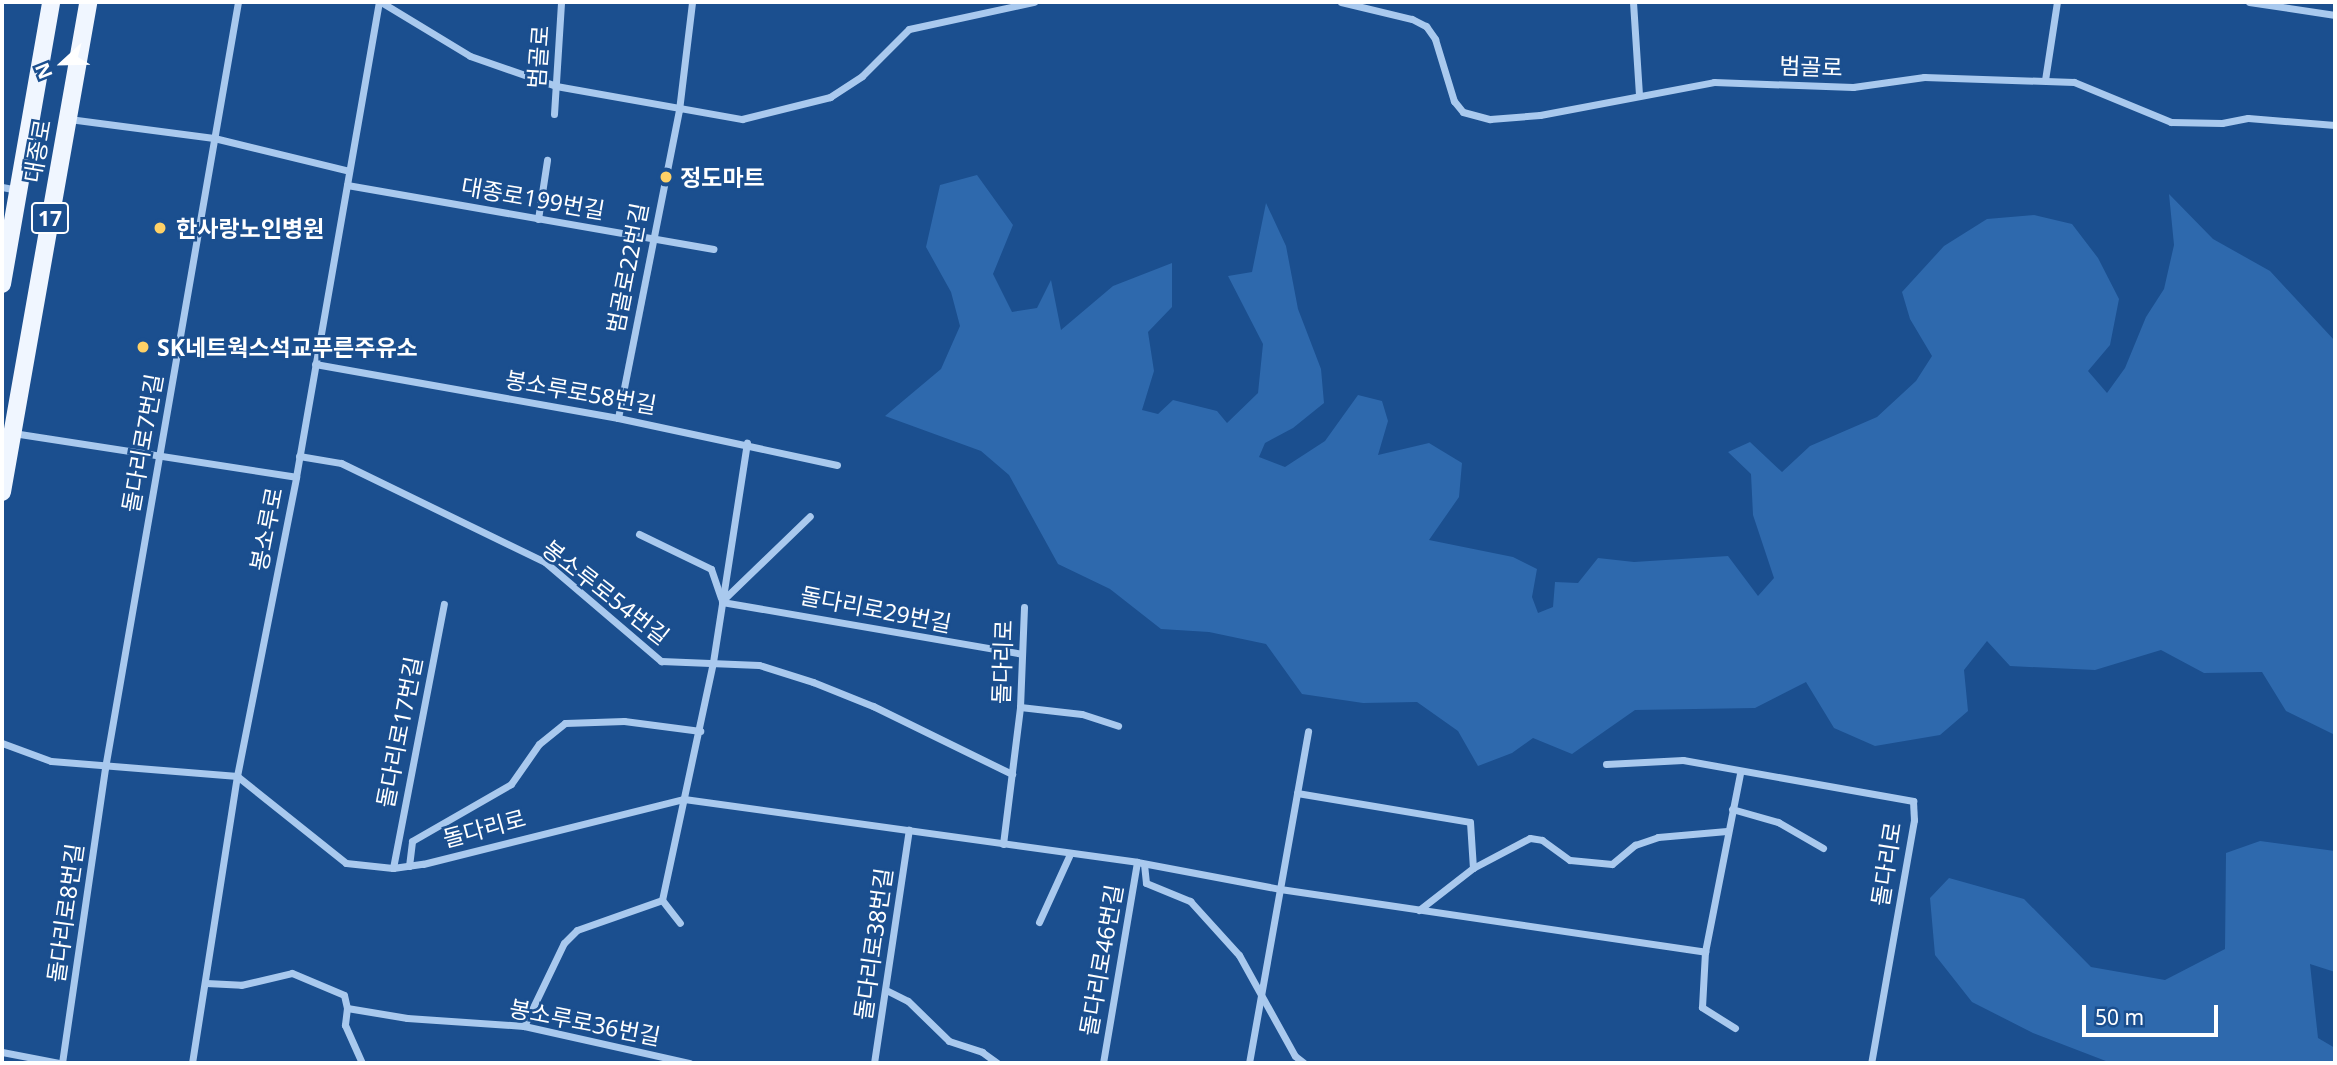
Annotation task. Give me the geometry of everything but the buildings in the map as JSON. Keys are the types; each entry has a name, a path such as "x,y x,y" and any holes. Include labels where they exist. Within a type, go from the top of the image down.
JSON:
{"main road":[{"name":"대종로","path":"2,284 10,189 51,2"},
{"name":"대종로","path":"2,492 88,2"}],"street":[{"name":"돌다리로7번길","path":"105,768 238,2"},
{"path":"380,2 470,56 556,86 679,110 742,118 830,97 862,76 909,29 1034,2"},
{"name":"봉소루로","path":"192,1063 237,776 296,477 380,2"},
{"name":"범골로","path":"554,114 561,2"},
{"name":"범골로22번길","path":"618,418 679,110 692,2"},
{"name":"범골로","path":"1341,2 1426,26 1435,40 1454,101 1462,112 1475,116 1540,115 1639,95 1734,81 1829,88 1924,77 2045,80 2099,90 2171,122 2222,124 2249,118 2335,124"},
{"path":"1633,2 1639,95"},
{"path":"2045,80 2057,2"},
{"path":"2249,2 2335,15"},
{"path":"68,119 214,138 349,171"},
{"path":"538,219 547,160"},
{"name":"대종로199번길","path":"347,184 712,249"},
{"name":"봉소루로58번길","path":"315,363 747,443 837,465"},
{"path":"11,433 296,477"},
{"path":"662,900 713,662 747,443"},
{"name":"봉소루로54번길","path":"299,456 341,463 545,562 661,661 759,665 813,682 1012,774"},
{"path":"722,602 810,516"},
{"path":"639,534 711,569 722,602"},
{"name":"돌다리로29번길","path":"722,602 1022,654"},
{"name":"돌다리로17번길","path":"393,867 444,604"},
{"name":"돌다리로","path":"1003,844 1020,707 1024,607"},
{"path":"1020,707 1082,714 1118,726"},
{"path":"409,866 412,841 511,784 539,744 565,723 624,721 700,731"},
{"path":"1248,1063 1259,990 1308,732"},
{"path":"2,743 51,761 105,768 237,776"},
{"name":"돌다리로","path":"1606,764 1683,760 1740,773 1913,801 1914,820 1871,1063"},
{"name":"돌다리로8번길","path":"61,1063 105,768"},
{"path":"1735,1028 1702,1007 1705,952 1740,773"},
{"name":"돌다리로","path":"237,776 346,863 409,866 684,799 1141,863 1280,889 1705,952"},
{"path":"1297,793 1470,822 1474,868"},
{"path":"1732,809 1778,822 1823,848"},
{"name":"돌다리로38번길","path":"874,1063 888,991 909,830"},
{"path":"1419,910 1474,868 1530,838 1542,840 1570,860 1612,864 1635,845 1657,837 1727,831"},
{"path":"1039,922 1070,854"},
{"path":"1141,863 1146,883 1190,901 1210,919 1239,955 1294,1056 1304,1063"},
{"name":"돌다리로46번길","path":"1103,1063 1141,863"},
{"path":"662,900 680,923"},
{"path":"524,1026 564,943 577,930 662,900"},
{"path":"206,983 241,985 292,973 344,995 347,1008 345,1025 362,1063"},
{"path":"888,991 908,1001 948,1041 982,1052 998,1063"},
{"name":"봉소루로36번길","path":"347,1008 407,1018 524,1026 690,1063"},
{"path":"2,1052 61,1063"}],"shaded area":[{"path":"977,175 1013,225 993,274 1012,312 1037,308 1051,280 1061,330 1113,286 1172,263 1172,307 1148,332 1154,371 1142,410 1158,414 1173,400 1217,411 1227,423 1258,393 1263,344 1228,276 1252,272 1266,203 1286,246 1298,309 1321,369 1324,403 1293,428 1265,443 1259,457 1285,467 1325,441 1358,395 1382,401 1388,421 1378,455 1429,443 1462,463 1459,497 1429,540 1513,557 1537,569 1532,597 1538,613 1553,607 1555,582 1578,583 1598,558 1634,562 1728,556 1758,596 1774,578 1753,515 1751,474 1728,452 1750,442 1782,472 1810,446 1877,417 1916,381 1932,356 1910,319 1902,292 1944,246 1987,219 2034,215 2072,224 2098,258 2119,299 2110,345 2088,371 2107,393 2125,368 2146,317 2164,289 2174,245 2169,194 2213,239 2270,271 2335,341 2335,735 2286,711 2262,672 2204,673 2161,650 2095,670 2010,666 1987,641 1964,670 1968,711 1940,735 1875,746 1834,728 1806,682 1755,708 1635,710 1572,754 1533,738 1512,753 1478,766 1458,731 1417,702 1363,703 1302,694 1266,644 1209,632 1161,629 1110,589 1058,564 1009,475 981,451 885,416 941,369 960,326 951,292 926,247 940,185"},
{"path":"2260,841 2335,851 2335,972 2310,964 2318,1038 2335,1048 2335,1063 2111,1063 2033,1033 1972,1002 1935,955 1930,898 1949,878 2024,899 2091,967 2165,980 2225,949 2226,853"}],"place":[{"name":"정도마트","path":"666,177"},
{"name":"한사랑노인병원","path":"160,228"},
{"name":"SK네트웍스석교푸른주유소","path":"143,347"}]}
